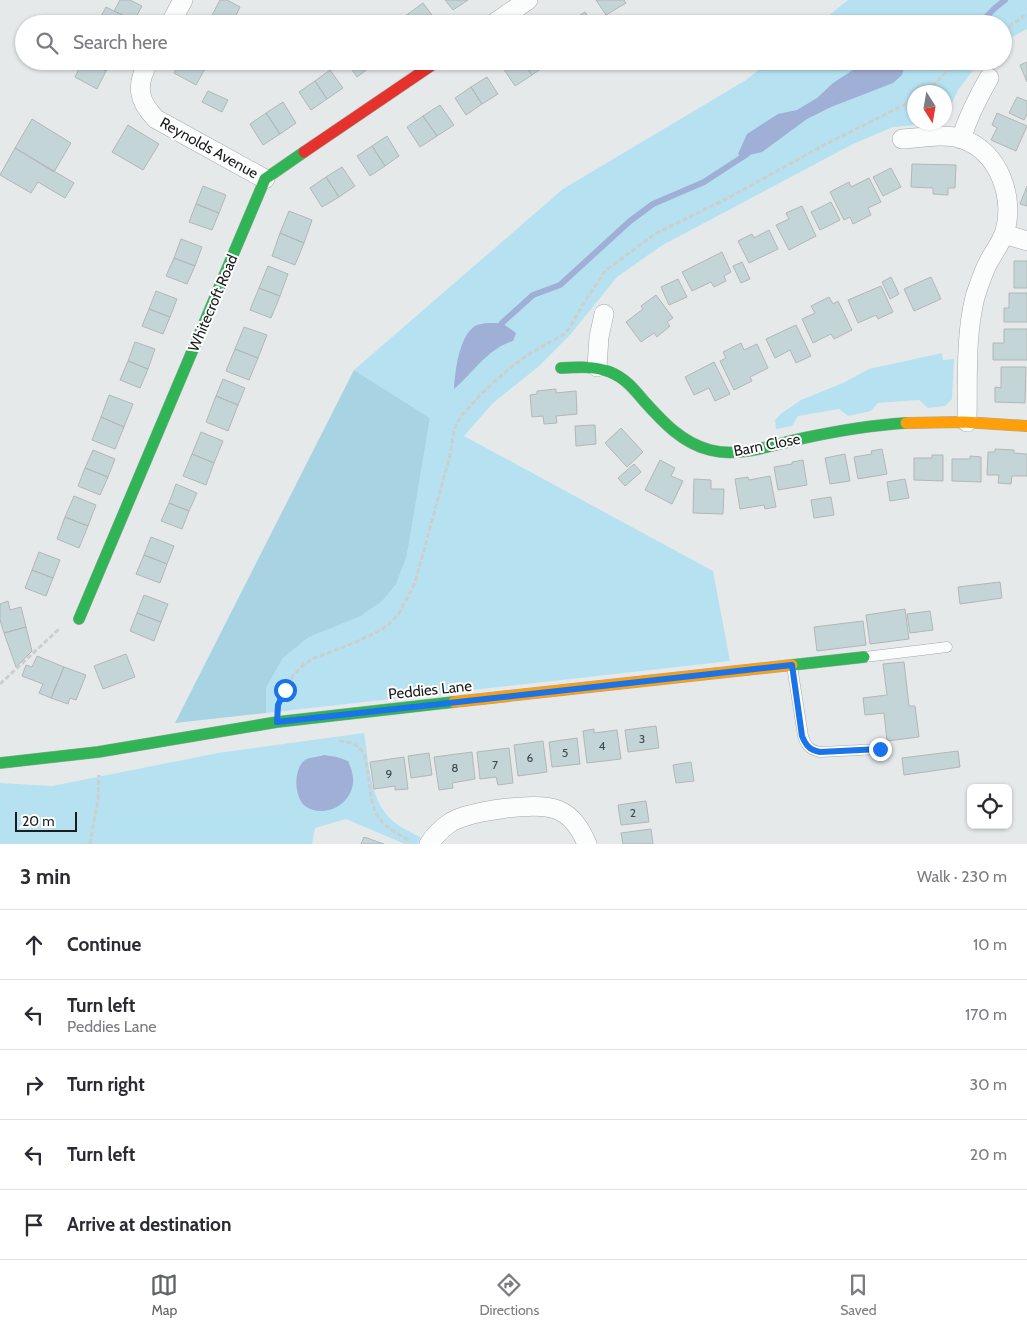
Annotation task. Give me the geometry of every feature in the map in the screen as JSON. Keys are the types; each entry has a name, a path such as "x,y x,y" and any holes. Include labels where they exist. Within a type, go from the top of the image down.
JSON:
{"street":[{"path":"175,15 183,0"},
{"path":"506,15 528,0"},
{"name":"Reynolds Avenue","path":"144,70 140,84 141,96 145,108 156,119 265,179"},
{"path":"265,179 425,70"},
{"path":"962,139 965,125 976,101 990,78"},
{"path":"902,139 947,137 962,139 977,146 988,156 1000,175 1006,194 1008,208 1004,234 988,262 975,298 969,341 967,422"},
{"name":"Whitecroft Road","path":"79,619 265,179"},
{"path":"1004,234 1027,241"},
{"path":"597,367 599,337 604,314"},
{"name":"Barn Close","path":"561,368 597,367 610,370 627,381 673,432 701,448 727,453 759,449 796,440 869,427 934,421 1027,426"},
{"name":"Peddies Lane","path":"0,763 98,752 277,722 864,657"},
{"path":"430,844 438,833 450,823 465,816 483,812 541,807 557,810 572,819 587,844"}],"lane":[{"path":"864,657 947,646"},
{"path":"792,665 802,736 806,745 820,752 880,749"}],"path":[{"path":"1012,25 1027,14"},
{"path":"934,85 948,70"},
{"path":"277,722 278,705 293,676 303,664 312,658 375,633 388,625 398,615 415,583 450,455 454,430 462,415 480,395 510,368 569,329 606,270 655,234 730,197 824,145 907,104"},
{"path":"0,684 58,631 68,615 79,619"},
{"path":"331,742 348,742 360,748 366,763 372,803 378,818 387,828 418,844"},
{"path":"90,844 98,799 98,752"}],"shaded area":[{"path":"848,0 1027,0 1027,29 1012,37 1012,15 829,15"},
{"path":"759,70 973,70 958,90 952,103 952,85 907,85 907,126 893,127 853,144 661,246 617,277 570,335 538,367 493,403 464,436 713,571 730,661 266,713 266,688 283,658 309,637 359,617 407,555 430,418 354,370 563,189 746,80"},
{"path":"853,70 904,70 902,75 893,83 831,107 807,119 762,152 741,157 738,154 747,134 778,114 797,110 817,98 833,83"},
{"path":"487,323 502,323 516,333 513,341 488,355 454,389 455,373 465,338 475,326"},
{"path":"942,353 943,360 954,359 952,399 945,406 928,408 919,400 878,403 871,411 848,416 839,409 798,416 792,426 776,429 775,420 801,400 843,383 869,369"},
{"path":"354,370 430,418 407,555 396,584 382,601 359,617 309,637 283,658 266,688 266,713 175,723"},
{"path":"364,733 371,780 379,803 385,813 402,828 420,837 418,844 405,844 346,819 315,828 312,844 0,844 0,783 52,786 218,753"},
{"path":"324,755 348,761 353,775 353,784 347,798 339,806 328,810 316,811 301,802 297,790 297,776 301,764 305,760"}],"building":[{"path":"120,0 130,0 142,6 137,15 122,15 114,11"},
{"path":"220,0 227,0 240,7 236,15 212,15"},
{"path":"445,0 468,0 453,10"},
{"path":"596,0 624,0 626,3 606,15"},
{"path":"423,3 432,15 409,15"},
{"path":"106,7 122,15 102,15"},
{"path":"1027,62 1027,82 1020,65"},
{"path":"78,70 106,71 97,89 75,77"},
{"path":"176,70 204,70 196,85 174,73"},
{"path":"330,70 343,88 327,99 315,81"},
{"path":"352,70 366,70 357,77"},
{"path":"504,70 529,70 532,75 515,86"},
{"path":"529,70 539,70 532,75"},
{"path":"487,77 498,94 482,104 471,87"},
{"path":"315,81 327,99 311,110 299,92"},
{"path":"471,87 482,104 466,115 455,98"},
{"path":"208,91 228,100 222,112 202,102"},
{"path":"1017,97 1027,101 1027,114 1024,120 1009,113"},
{"path":"283,102 296,123 280,134 266,113"},
{"path":"440,105 454,125 437,136 423,116"},
{"path":"266,113 280,134 263,145 250,124"},
{"path":"997,113 1027,126 1016,151 991,140 997,128 992,125"},
{"path":"423,116 437,136 420,147 407,127"},
{"path":"32,119 71,143 54,172 15,148"},
{"path":"128,125 159,144 143,170 112,152"},
{"path":"387,136 399,156 385,166 372,146"},
{"path":"372,146 385,166 370,176 357,156"},
{"path":"15,148 74,183 65,198 38,182 31,193 0,175"},
{"path":"912,164 956,165 955,188 948,188 948,195 933,194 933,188 911,187"},
{"path":"342,167 355,186 339,197 326,177"},
{"path":"891,168 901,187 883,196 873,177"},
{"path":"326,177 339,197 322,207 310,188"},
{"path":"869,178 881,202 868,208 871,215 853,224 850,217 844,220 830,192 849,182 851,187"},
{"path":"203,186 226,195 219,213 196,204"},
{"path":"1027,186 1027,206 1020,204"},
{"path":"831,202 840,220 820,230 811,212"},
{"path":"196,204 219,213 212,230 189,222"},
{"path":"802,206 816,236 789,250 776,225 789,219 786,213"},
{"path":"289,211 312,220 304,243 280,233"},
{"path":"769,230 778,249 749,263 738,241 752,234 754,238"},
{"path":"280,233 304,243 295,265 272,256"},
{"path":"181,239 202,247 195,266 174,258"},
{"path":"722,252 731,272 724,276 726,281 714,287 711,282 692,291 682,272"},
{"path":"174,258 195,266 187,284 166,276"},
{"path":"1014,261 1027,261 1027,288 1014,288"},
{"path":"742,262 750,279 741,283 733,266"},
{"path":"268,266 288,274 280,296 259,288"},
{"path":"891,277 899,294 890,299 882,282"},
{"path":"931,277 941,299 914,311 904,289"},
{"path":"678,279 687,297 669,305 661,287"},
{"path":"881,286 893,312 878,319 876,315 858,323 848,300"},
{"path":"259,288 280,296 271,318 250,310"},
{"path":"156,291 177,299 170,317 149,309"},
{"path":"1009,293 1027,293 1027,322 1004,322 1004,308 1009,308"},
{"path":"656,295 673,318 667,322 670,326 657,337 654,333 641,342 626,322 643,309 641,306"},
{"path":"829,297 833,304 838,301 852,330 834,339 831,334 813,343 802,319 815,313 811,306"},
{"path":"149,309 170,317 163,334 142,326"},
{"path":"796,325 811,356 796,363 790,350 775,358 766,339"},
{"path":"244,327 267,335 258,358 235,349"},
{"path":"1004,329 1027,329 1027,360 993,360 993,343 1004,343"},
{"path":"135,342 155,349 148,369 128,361"},
{"path":"741,343 744,350 757,344 768,368 750,377 752,381 734,390 720,361 726,358 723,352"},
{"path":"235,349 258,358 249,380 226,371"},
{"path":"128,361 148,369 140,388 120,380"},
{"path":"714,362 730,394 715,401 709,388 694,395 685,377"},
{"path":"1001,367 1026,367 1025,403 995,402 995,387 1001,388"},
{"path":"223,379 245,388 238,405 216,396"},
{"path":"556,389 556,393 576,391 577,414 556,416 557,423 544,424 543,416 532,417 530,395 537,394 537,391"},
{"path":"109,395 133,404 124,427 101,417"},
{"path":"216,396 238,405 228,431 206,422"},
{"path":"101,417 124,427 115,449 92,440"},
{"path":"595,425 596,444 576,446 575,426"},
{"path":"621,428 643,452 627,467 605,443"},
{"path":"201,432 223,441 214,463 192,454"},
{"path":"882,449 887,474 858,479 854,457 872,454 871,451"},
{"path":"995,449 1014,450 1014,453 1027,454 1027,476 1012,476 1011,484 998,483 999,475 987,475 988,452 995,452"},
{"path":"93,450 115,459 108,477 85,468"},
{"path":"192,454 214,463 206,485 183,476"},
{"path":"845,454 850,481 830,484 825,458"},
{"path":"932,455 943,455 943,481 914,480 914,458 932,458"},
{"path":"970,456 981,457 981,482 952,481 952,459 970,459"},
{"path":"660,460 675,468 671,476 683,481 672,504 645,490"},
{"path":"803,460 807,485 778,490 774,467"},
{"path":"634,464 641,472 625,486 618,478"},
{"path":"85,468 108,477 100,495 78,486"},
{"path":"770,476 776,507 765,509 764,505 740,509 735,479 748,477 749,480"},
{"path":"694,479 711,480 711,489 724,489 723,514 693,513"},
{"path":"905,479 909,498 890,501 887,482"},
{"path":"176,484 197,493 189,511 169,503"},
{"path":"74,496 96,505 88,526 65,517"},
{"path":"831,497 834,515 814,518 811,500"},
{"path":"169,503 189,511 182,529 161,521"},
{"path":"65,517 88,526 79,548 57,539"},
{"path":"151,537 174,546 167,564 144,555"},
{"path":"39,552 60,560 53,578 32,570"},
{"path":"144,555 167,564 160,583 136,574"},
{"path":"32,570 53,578 46,596 25,588"},
{"path":"1000,582 1002,598 960,604 958,587"},
{"path":"144,595 168,604 161,622 137,613"},
{"path":"8,601 10,610 21,607 26,627 4,633 0,620 0,604"},
{"path":"905,609 909,639 870,644 866,615"},
{"path":"930,611 933,630 910,633 907,614"},
{"path":"137,613 161,622 154,641 130,631"},
{"path":"863,621 866,645 817,651 814,627"},
{"path":"26,627 32,651 16,667 4,633"},
{"path":"126,654 135,677 103,689 94,666"},
{"path":"37,656 64,667 51,698 39,693 43,684 22,676 26,665 32,667"},
{"path":"904,662 909,706 915,706 919,737 887,741 884,713 865,715 863,698 887,695 883,664"},
{"path":"64,667 86,675 76,700 70,698 68,704 51,698"},
{"path":"656,726 659,748 628,752 625,730"},
{"path":"594,729 594,733 617,730 621,759 587,763 583,731"},
{"path":"577,738 580,764 552,767 549,742"},
{"path":"543,741 547,772 518,776 514,745"},
{"path":"509,748 513,783 498,785 496,777 480,779 477,752"},
{"path":"958,751 960,767 904,775 902,758"},
{"path":"472,752 475,779 452,783 453,788 439,790 434,757"},
{"path":"429,753 432,775 411,778 408,756"},
{"path":"404,757 408,789 395,790 395,786 374,789 370,762"},
{"path":"691,762 694,781 676,783 673,765"},
{"path":"646,801 649,822 621,825 618,805"},
{"path":"651,829 653,844 623,844 621,833"},
{"path":"364,837 384,844 361,844"}],"waterway":[{"path":"988,15 1005,0"},
{"path":"502,323 533,295 560,285 630,221 653,204 704,182 747,154"}],"traffic: fast":[{"path":"79,619 265,179 304,152"},
{"path":"561,368 592,368 615,374 629,384 658,417 682,437 700,447 722,452 745,451 842,431 906,423"},
{"path":"792,665 864,657"},
{"path":"0,763 98,752 277,722 454,702"}],"traffic: slow":[{"path":"906,423 964,422 1027,426"},
{"path":"454,702 792,665"}],"traffic: jam":[{"path":"304,152 425,70"}],"route":[{"path":"285,690 278,705 277,722 792,665 802,736 806,745 820,752 880,749"}]}
